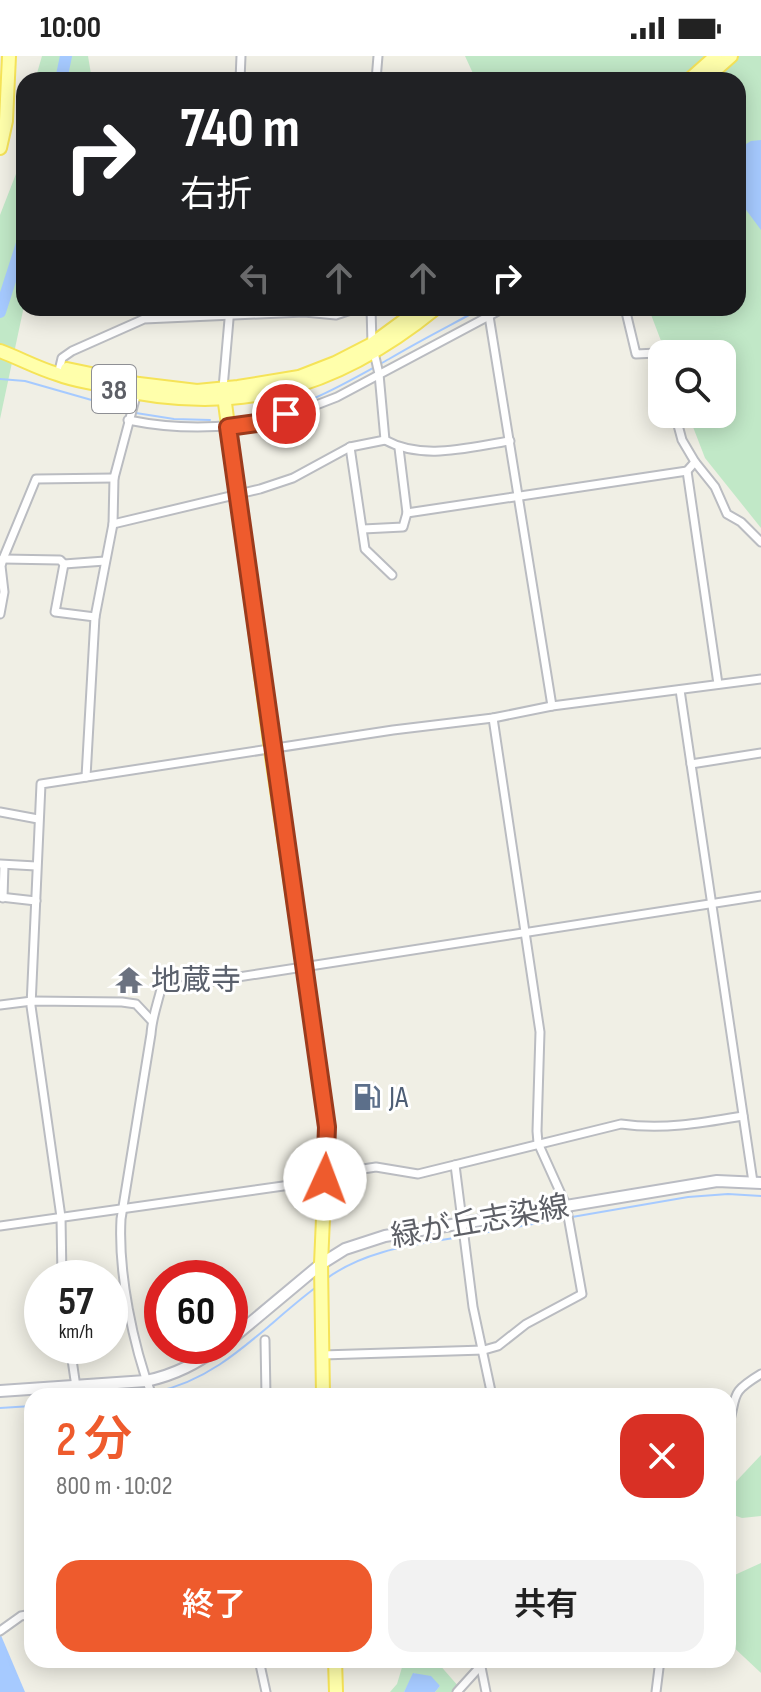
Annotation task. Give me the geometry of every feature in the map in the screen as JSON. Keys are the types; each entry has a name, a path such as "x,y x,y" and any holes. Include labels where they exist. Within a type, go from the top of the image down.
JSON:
{"main road":[{"path":"0,148 5,76 13,56"},
{"path":"698,72 716,56"},
{"path":"713,72 731,56"},
{"path":"372,349 411,316"},
{"path":"323,1388 321,1264 327,1127 271,750 224,394 299,377 372,349 424,316"},
{"name":"38","path":"5,352 136,395 197,391 224,394"},
{"path":"335,1668 336,1692"}],"street":[{"path":"59,371 62,358 72,351 144,319 181,316"},
{"path":"224,394 230,316"},
{"path":"371,316 372,349 379,374 385,440"},
{"path":"129,418 170,427 228,427 257,423 316,406 489,316 552,706"},
{"path":"627,316 636,354 648,353"},
{"path":"86,777 95,617 113,524 114,478 136,395"},
{"path":"679,428 682,440 715,487 727,514 741,522 761,542"},
{"path":"113,524 293,478 350,447 385,440 399,448 430,452 510,441"},
{"path":"350,447 365,549 392,575"},
{"path":"363,529 403,527 407,513 399,448"},
{"path":"407,513 687,471 695,462"},
{"path":"687,471 718,684"},
{"path":"0,614 4,592 1,566 36,479 114,478"},
{"path":"3,559 60,560 64,564 105,561"},
{"path":"64,564 55,612 95,617"},
{"path":"62,1260 61,1217 32,1001 41,784 393,730 493,718 552,706 761,679"},
{"path":"680,690 743,1116 757,1183"},
{"path":"322,1355 484,1350 498,1346 526,1324 582,1294 566,1205 538,1143 540,1032 493,718"},
{"path":"691,764 761,753"},
{"path":"0,812 38,819"},
{"path":"36,866 2,864 2,898 36,901"},
{"path":"149,1388 136,1344 120,1247 151,1020 161,989 761,896"},
{"path":"0,1005 32,1001 136,1004 151,1020"},
{"path":"0,1226 340,1178 350,1171 364,1168 418,1174 621,1124 645,1127 692,1125 743,1116"},
{"path":"455,1165 473,1307 491,1388"},
{"name":"緑が丘志染線","path":"248,1325 321,1264 345,1249 385,1236 717,1181 757,1183"},
{"path":"265,1340 266,1388"},
{"path":"73,1364 76,1387"},
{"path":"57,1388 146,1381 165,1377 195,1364"},
{"path":"736,1393 761,1374"},
{"path":"0,1391 24,1390"},
{"path":"2,1630 24,1615"},
{"path":"261,1668 266,1692"},
{"path":"457,1692 479,1668"},
{"path":"484,1668 486,1692"},
{"path":"656,1692 659,1668"}],"green space":[{"path":"42,56 88,56 91,72 37,72"},
{"path":"465,56 761,56 761,528 705,458 693,428 736,428 736,340 661,340 652,316 746,316 746,72 472,72"},
{"path":"16,174 16,316 22,316 0,419 0,215"},
{"path":"761,1455 761,1516 736,1516 736,1482"},
{"path":"761,1563 761,1673 736,1650 736,1574"},
{"path":"402,1668 442,1668 459,1687 454,1692 435,1692 440,1686 414,1673 404,1692 390,1692 397,1684"}],"water":[{"path":"761,140 761,230 746,210 746,144"},
{"path":"0,1633 25,1692 0,1692"},
{"path":"413,1673 431,1676 440,1686 435,1692 404,1692"}],"waterway":[{"path":"63,72 66,56"},
{"path":"0,312 16,262"},
{"path":"240,419 282,410 318,396 467,316"},
{"path":"0,379 25,381 130,411"},
{"path":"136,413 210,420"},
{"path":"572,1217 688,1197 728,1194 761,1196"},
{"path":"466,1236 566,1218"},
{"path":"326,1279 373,1255 460,1237"},
{"path":"169,1388 201,1376 221,1364 315,1288"},
{"path":"0,1408 24,1406"}],"place":[{"name":"地蔵寺","path":"129,980"},
{"name":"JA","path":"367,1097"}],"route":[{"path":"286,414 257,423 228,427 271,750 327,1127 325,1179"}]}
